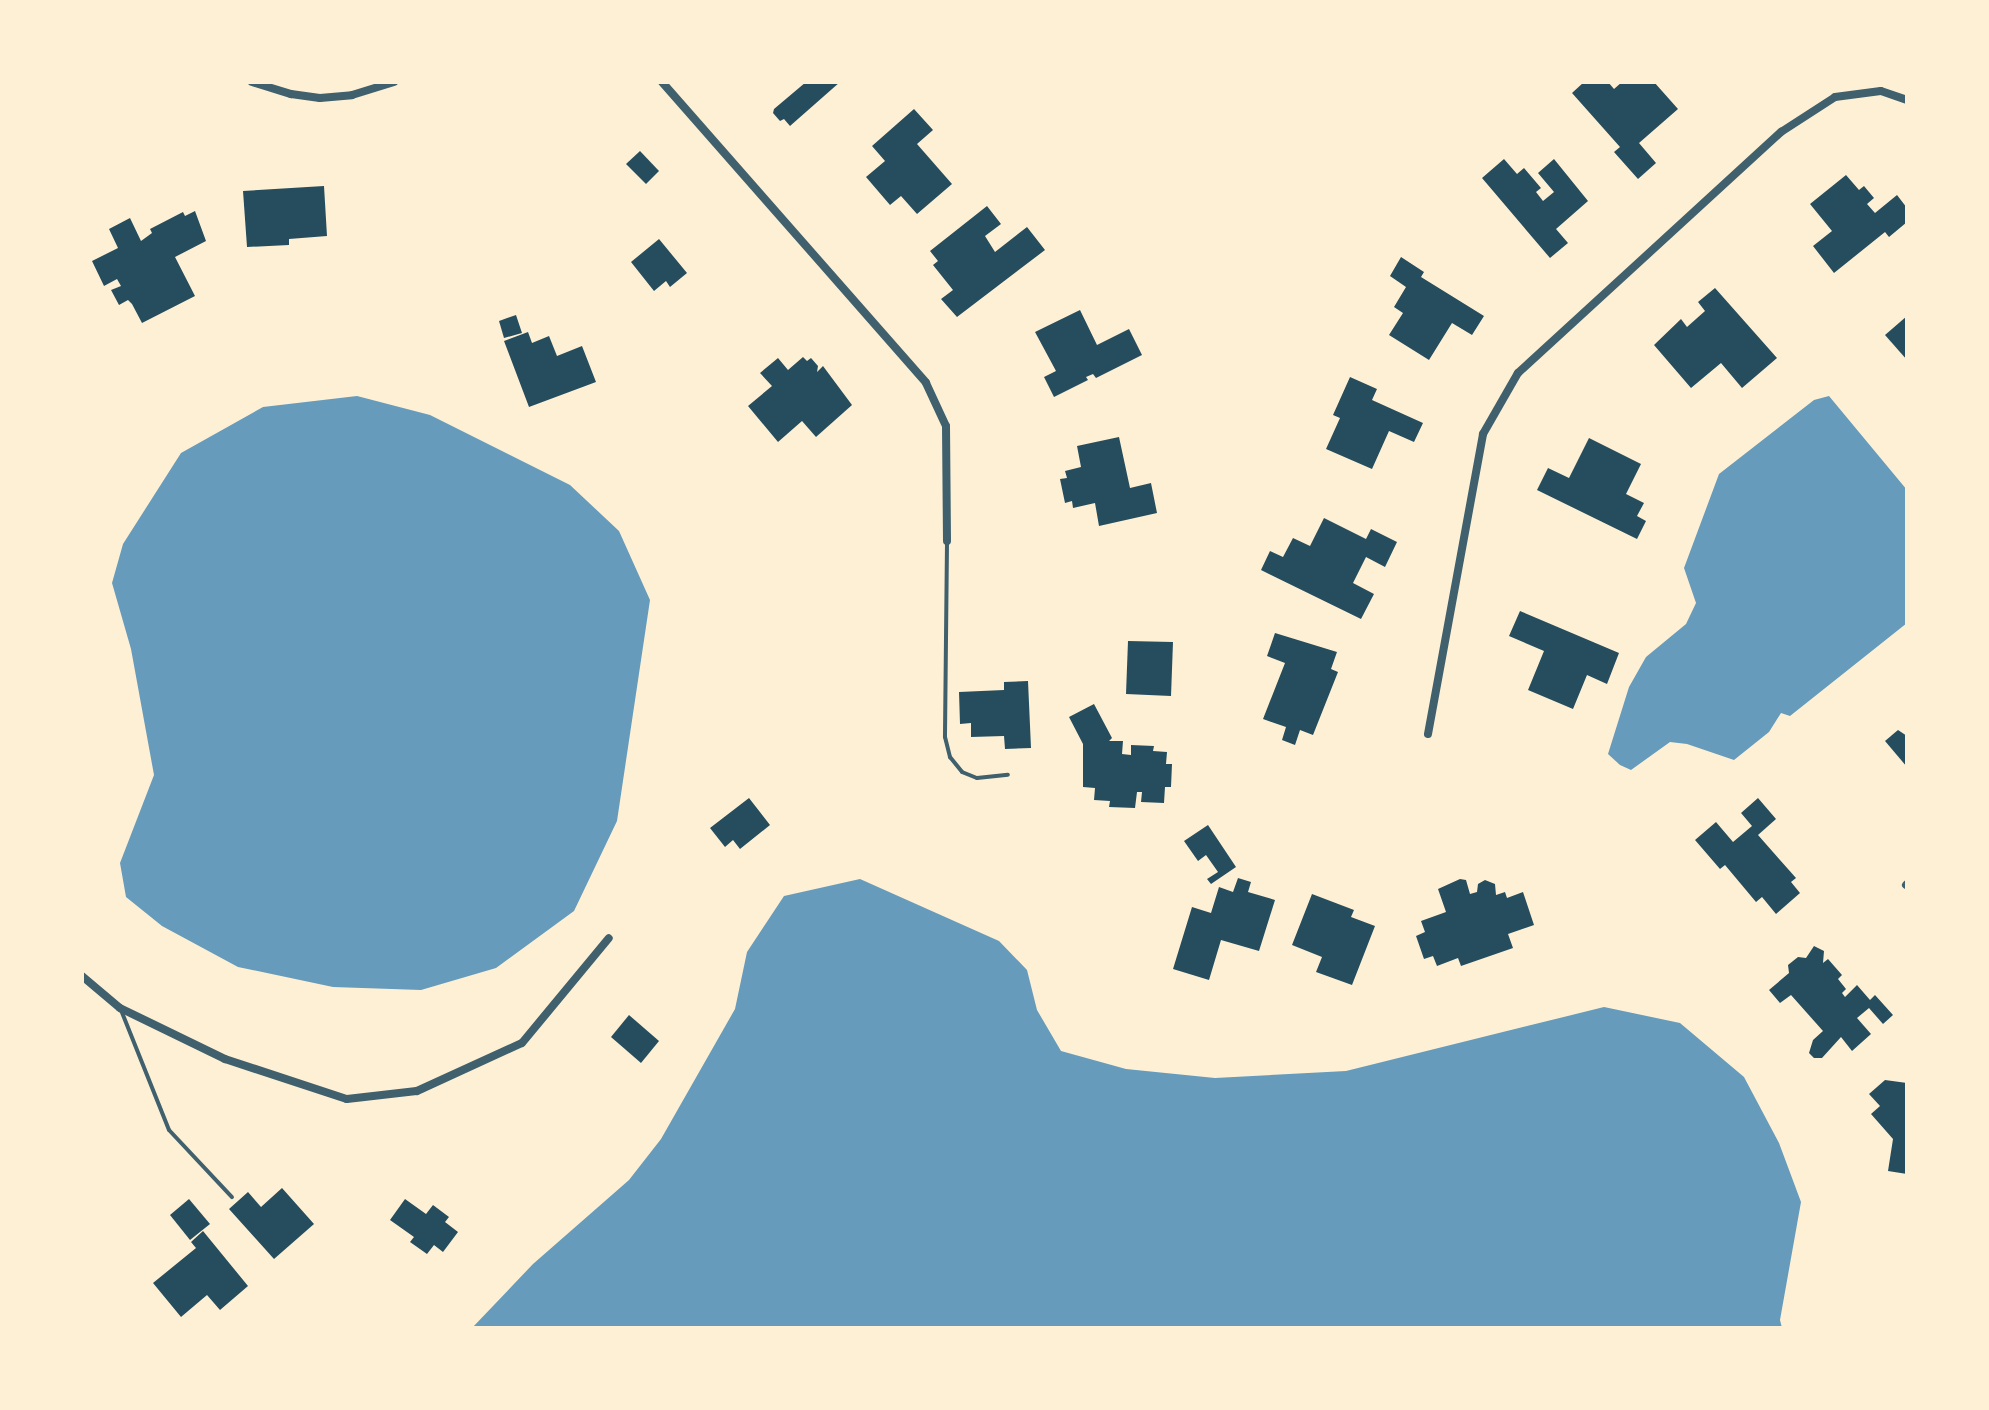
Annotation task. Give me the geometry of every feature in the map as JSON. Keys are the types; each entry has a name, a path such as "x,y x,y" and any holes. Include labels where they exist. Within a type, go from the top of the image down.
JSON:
{"street":[{"path":"252,82 264,88 320,98 366,92 394,82"},
{"path":"662,82 926,383 946,426 949,447 947,541"},
{"path":"1428,734 1483,434 1518,373 1781,132 1835,97 1881,91 1907,100"},
{"path":"82,976 120,1008 225,1059 347,1099 417,1091 522,1043 609,938"}],"lane":[{"path":"947,541 945,737 950,757 962,772 977,778 1008,775"},
{"path":"120,1008 169,1130 232,1197"}],"water":[{"path":"357,396 430,415 570,485 619,531 650,600 617,821 574,911 496,968 421,990 333,987 238,967 162,926 126,897 120,863 154,775 131,649 112,583 123,544 181,453 263,407"},
{"path":"1829,396 1907,490 1907,623 1790,716 1781,713 1769,732 1734,760 1687,744 1670,742 1631,770 1620,765 1608,754 1629,687 1646,657 1686,624 1696,603 1684,568 1719,474 1814,400"},
{"path":"860,879 999,941 1027,970 1037,1010 1061,1051 1126,1069 1215,1078 1346,1071 1604,1007 1680,1023 1744,1077 1779,1143 1801,1202 1780,1320 1782,1328 472,1328 533,1264 629,1180 661,1139 735,1009 747,952 784,896"}],"building":[{"path":"806,82 840,82 790,126 784,119 780,121 773,113 774,109"},
{"path":"1584,82 1608,82 1614,89 1622,82 1654,82 1678,109 1639,143 1656,163 1638,179 1614,152 1620,147 1572,93"},
{"path":"914,109 933,130 917,144 952,184 917,214 901,196 890,205 866,177 885,161 872,146"},
{"path":"640,151 659,171 646,184 626,164"},
{"path":"1504,159 1517,174 1524,168 1541,188 1536,192 1543,201 1554,192 1538,173 1554,159 1588,201 1556,229 1568,243 1550,258 1482,178"},
{"path":"1846,175 1859,190 1864,186 1874,198 1867,204 1875,213 1897,195 1907,208 1907,222 1889,237 1885,232 1834,273 1813,246 1832,231 1810,204"},
{"path":"324,186 327,236 289,239 289,245 247,247 243,191"},
{"path":"987,206 1001,224 985,236 995,252 1027,227 1045,250 957,317 941,299 953,290 933,265 938,261 930,251"},
{"path":"195,211 206,241 175,257 195,296 142,323 128,300 119,305 111,290 121,286 117,279 104,286 92,261 118,248 109,229 130,218 141,241 152,233 150,229 183,212 185,216"},
{"path":"659,239 687,273 670,287 666,281 654,291 631,262"},
{"path":"1401,257 1424,272 1421,277 1484,316 1472,335 1452,323 1429,360 1389,335 1403,313 1394,307 1406,287 1390,276"},
{"path":"1715,288 1777,358 1742,388 1721,363 1691,388 1654,345 1681,319 1687,327 1705,311 1698,302"},
{"path":"1080,310 1097,345 1129,329 1142,355 1096,378 1093,374 1086,377 1088,380 1054,397 1044,377 1056,371 1035,332"},
{"path":"516,315 522,333 504,338 499,321"},
{"path":"1907,316 1907,360 1885,335"},
{"path":"528,332 532,343 549,336 557,356 582,346 596,382 529,407 504,341"},
{"path":"803,357 807,361 811,358 818,366 817,372 823,366 852,405 816,437 802,421 778,442 748,406 772,386 760,373 778,358 788,370"},
{"path":"1350,377 1377,389 1372,400 1423,423 1414,442 1389,431 1372,469 1326,449 1340,418 1333,415"},
{"path":"1119,437 1130,488 1151,483 1157,513 1099,526 1095,503 1073,508 1072,501 1065,503 1060,479 1067,478 1065,471 1081,467 1077,446"},
{"path":"1589,438 1641,464 1626,494 1644,503 1637,516 1646,521 1637,539 1537,490 1548,468 1569,478"},
{"path":"1324,518 1366,539 1371,529 1397,542 1385,567 1366,557 1353,583 1374,594 1361,619 1261,570 1270,551 1283,557 1293,538 1310,546"},
{"path":"1520,611 1619,653 1607,684 1587,675 1573,709 1528,690 1544,651 1509,636"},
{"path":"1275,633 1337,652 1331,669 1338,672 1313,735 1300,730 1295,745 1282,740 1286,727 1263,719 1285,663 1267,656"},
{"path":"1128,641 1173,642 1171,696 1126,694"},
{"path":"1028,681 1031,748 1005,749 1004,736 971,737 971,723 960,724 959,692 1004,690 1004,682"},
{"path":"1094,704 1112,738 1109,741 1123,741 1122,754 1131,755 1131,745 1154,746 1153,751 1167,752 1166,764 1172,764 1171,787 1165,787 1164,803 1141,802 1142,792 1137,792 1135,808 1109,807 1110,801 1094,800 1095,788 1083,787 1083,744 1069,717"},
{"path":"1898,730 1907,736 1907,767 1885,741"},
{"path":"749,798 770,825 740,849 733,840 725,847 710,828"},
{"path":"1758,798 1776,819 1758,835 1796,878 1791,882 1800,893 1776,914 1762,897 1756,902 1725,865 1720,869 1695,840 1716,822 1733,842 1752,826 1741,813"},
{"path":"1208,825 1236,867 1211,884 1207,879 1218,872 1206,855 1198,861 1184,841"},
{"path":"1238,878 1251,882 1248,892 1275,900 1259,951 1221,940 1209,980 1173,969 1192,907 1211,913 1219,887 1233,892"},
{"path":"1460,879 1466,880 1470,894 1477,892 1478,884 1485,880 1495,884 1496,895 1505,892 1507,898 1523,892 1534,925 1508,934 1513,948 1461,966 1458,958 1437,966 1433,956 1424,959 1416,936 1425,932 1421,921 1446,912 1438,889"},
{"path":"1312,894 1354,910 1351,917 1375,926 1352,985 1316,972 1322,957 1292,945"},
{"path":"1814,946 1824,951 1823,963 1828,959 1842,975 1838,979 1846,989 1842,993 1845,997 1857,985 1870,1000 1875,995 1893,1015 1883,1024 1869,1008 1857,1018 1871,1034 1852,1051 1841,1037 1822,1058 1814,1058 1809,1053 1813,1040 1823,1031 1791,995 1780,1003 1769,990 1789,973 1788,965 1798,957 1806,958"},
{"path":"629,1015 659,1041 641,1063 611,1037"},
{"path":"1885,1080 1907,1083 1907,1174 1888,1171 1893,1139 1871,1114 1880,1106 1869,1094"},
{"path":"282,1188 314,1224 274,1259 229,1209 248,1192 261,1207"},
{"path":"189,1199 210,1224 190,1240 170,1215"},
{"path":"405,1199 426,1214 433,1205 449,1217 445,1222 458,1232 443,1252 434,1245 427,1254 410,1242 414,1237 390,1220"},
{"path":"203,1231 248,1286 220,1310 207,1295 181,1317 153,1283 196,1248 191,1242"}]}
